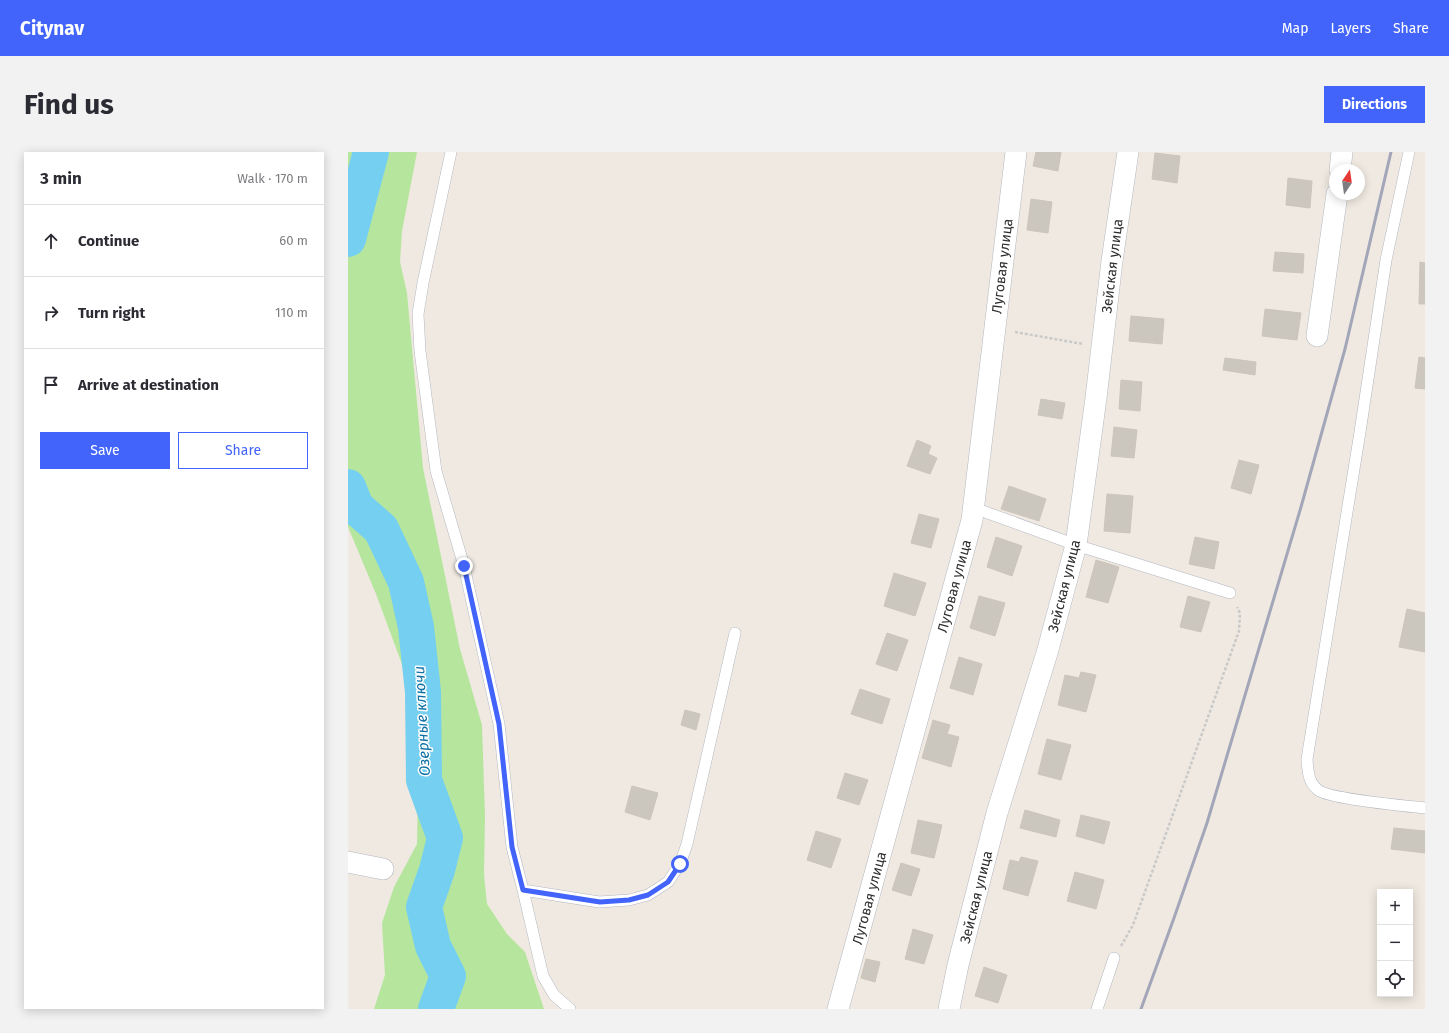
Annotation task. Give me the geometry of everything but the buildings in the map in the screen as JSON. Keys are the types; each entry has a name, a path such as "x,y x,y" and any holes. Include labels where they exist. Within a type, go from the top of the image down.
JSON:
{"street":[{"name":"Луговая улица","path":"838,1009 972,520 1016,152"},
{"name":"Зейская улица","path":"949,1009 958,964 997,813 1047,653 1076,545 1112,261 1128,152"},
{"path":"1341,164 1342,152"},
{"path":"1317,336 1336,200"},
{"path":"348,862 383,869"}],"lane":[{"path":"451,152 423,282 418,314 420,352 436,472 464,566 499,724 512,847 544,976 554,995 570,1009"},
{"path":"1409,152 1386,260 1360,432 1307,759 1309,780 1318,791 1340,797 1425,808"},
{"path":"974,508 1076,545 1230,593"},
{"path":"523,890 600,902 629,900 648,895 668,882 680,864 688,844 735,633"},
{"path":"1097,1009 1114,958"}],"path":[{"path":"995,328 1102,348"},
{"path":"1114,958 1133,925 1239,631 1240,613 1230,593"}],"green space":[{"path":"348,152 417,152 402,231 400,262 407,293 423,468 460,649 482,725 485,816 484,875 487,904 507,934 525,952 544,1009 374,1009 385,975 382,923 394,887 417,844 418,789 409,683 376,594 348,527"}],"waterway":[{"name":"Озерные ключи","path":"348,239 371,152"},
{"name":"Озерные ключи","path":"348,487 356,507 381,529 406,582 416,627 423,692 424,780 445,838 437,870 424,907 433,946 448,976 436,1009"}],"railway":[{"path":"1141,1009 1207,823 1301,507 1345,349 1391,152"}],"route":[{"path":"464,566 499,724 512,847 523,890 600,902 629,900 648,895 668,882 680,864"}]}
